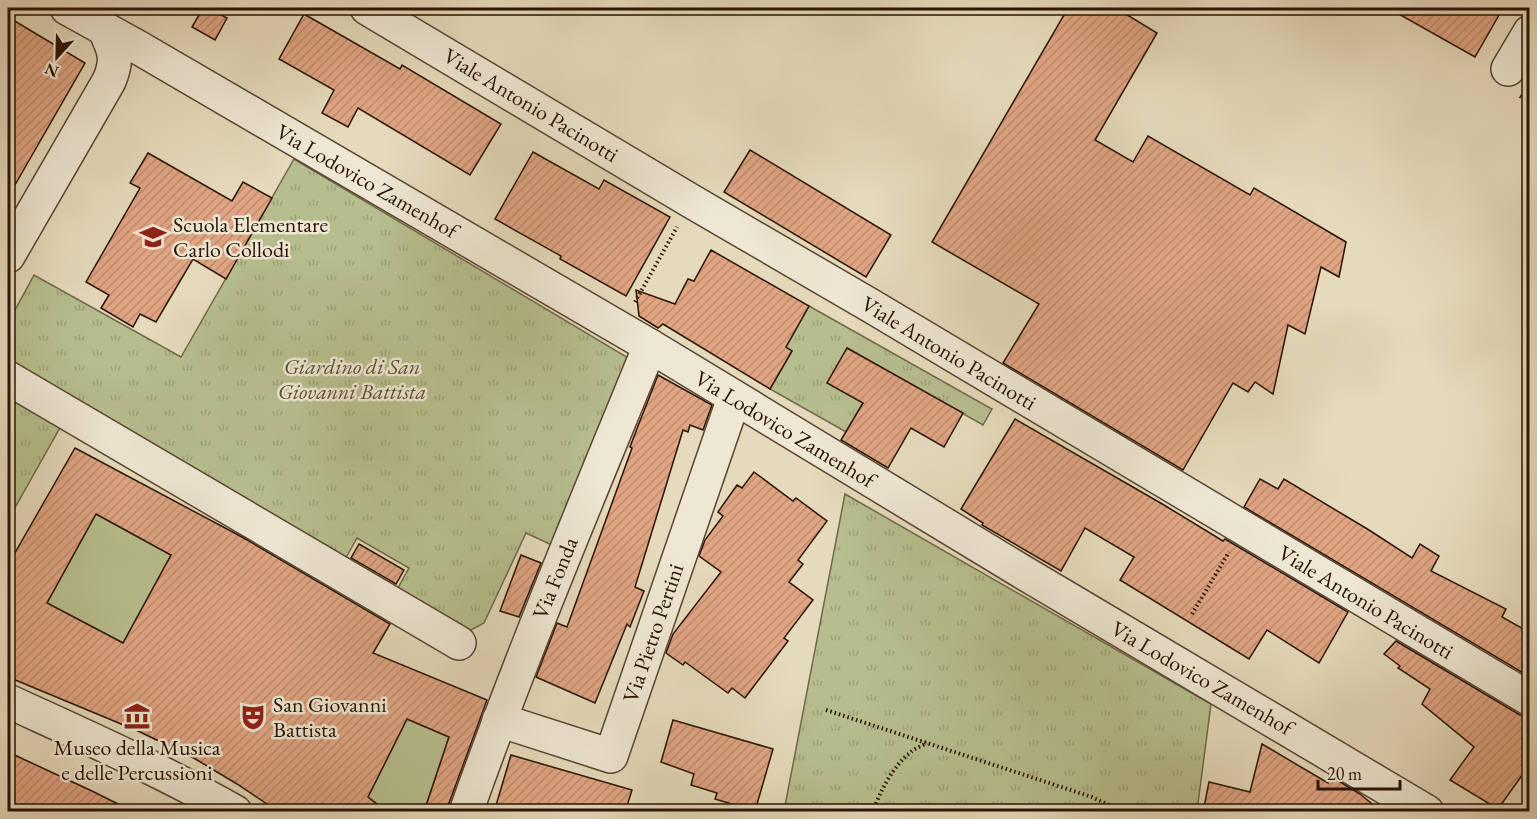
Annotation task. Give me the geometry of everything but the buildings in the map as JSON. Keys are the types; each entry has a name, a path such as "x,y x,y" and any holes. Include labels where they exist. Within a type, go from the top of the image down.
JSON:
{"street":[{"name":"Via Lodovico Zamenhof","path":"67,8 650,346 1021,571 1427,812"},
{"name":"Viale Antonio Pacinotti","path":"367,8 1530,699"},
{"path":"11,230 104,78 109,65 100,26"},
{"path":"8,256 114,69 116,60 111,45 100,26"},
{"path":"1508,69 1530,32"},
{"name":"Via Fonda","path":"466,812 553,582 650,346"},
{"path":"8,378 459,643"},
{"name":"Via Pietro Pertini","path":"499,720 611,756 734,398"},
{"path":"8,701 198,791 235,812"},
{"path":"8,708 161,779 223,812"}],"path":[{"path":"619,328 692,201"},
{"path":"1192,614 1244,529"},
{"path":"826,710 1092,797 1123,812"},
{"path":"873,812 885,784 898,765 911,752 928,743"}],"green space":[{"name":"Giardino di San Giovanni Battista","path":"294,159 630,359 554,546 526,533 484,623 464,634 394,595 409,568 357,538 343,563 74,403 8,520 8,323 34,275 181,357"},
{"path":"809,306 992,409 983,425 847,348 863,403 846,432 770,389 792,351 786,347"},
{"path":"845,494 1211,704 1197,811 784,811"},
{"path":"96,514 171,555 123,643 47,603"},
{"path":"407,719 449,737 424,811 387,811 368,797"}],"place":[{"name":"Scuola Elementare Carlo Collodi","path":"153,237"},
{"name":"Museo della Musica e delle Percussioni","path":"137,716"},
{"name":"San Giovanni Battista","path":"253,717"}]}
